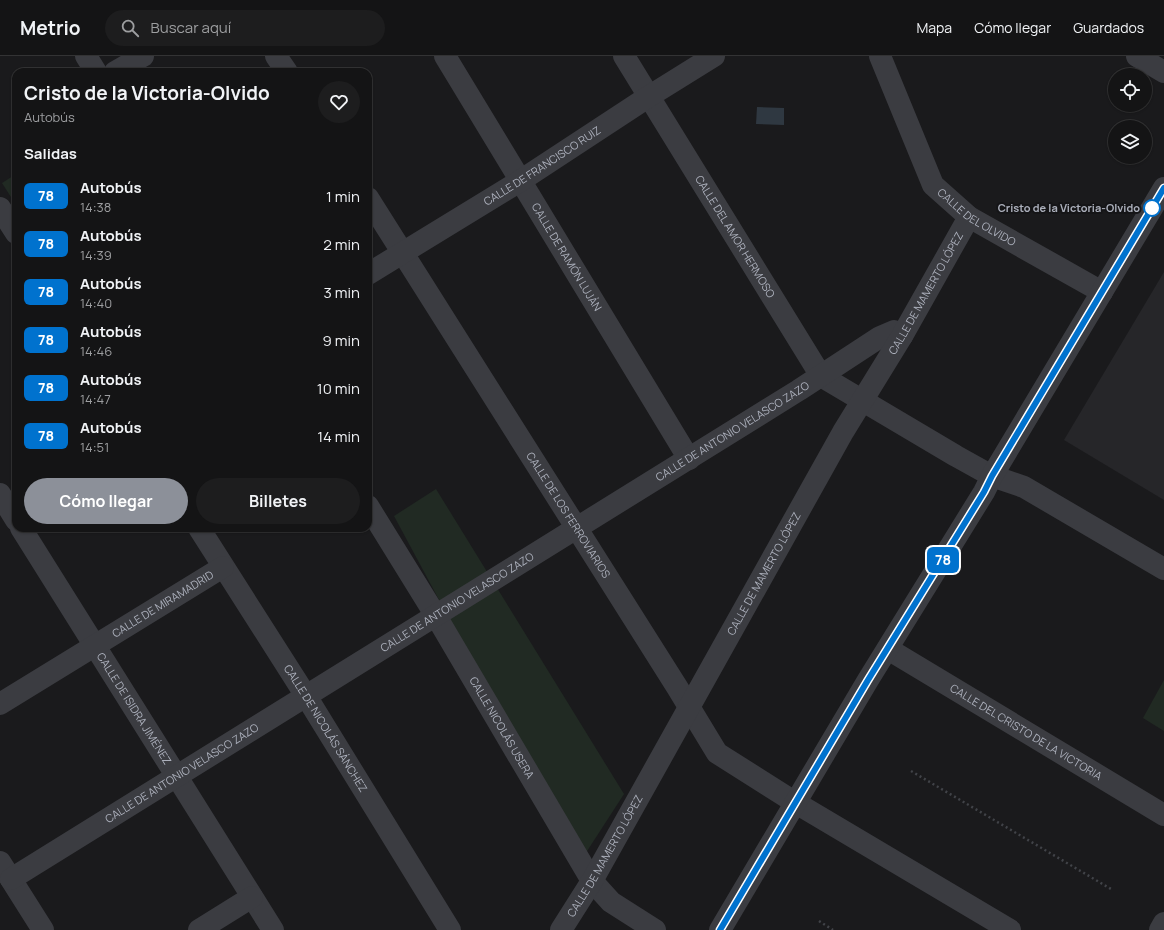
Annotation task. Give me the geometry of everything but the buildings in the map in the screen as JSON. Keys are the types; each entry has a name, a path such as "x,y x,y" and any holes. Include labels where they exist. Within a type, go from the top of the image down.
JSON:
{"street":[{"path":"86,56 94,68"},
{"path":"122,68 143,56"},
{"path":"276,56 284,68"},
{"name":"CALLE DE RAMÓN LUJÁN","path":"445,56 689,459"},
{"name":"CALLE DEL AMOR HERMOSO","path":"624,56 821,376 863,400"},
{"name":"CALLE DE FRANCISCO RUIZ","path":"372,272 520,181 648,97 714,56"},
{"name":"CALLE DEL OLVIDO","path":"880,56 933,185 969,218 1102,292"},
{"path":"1137,56 1164,72"},
{"path":"720,930 868,680 984,492 992,476 1164,188"},
{"name":"CALLE DE LOS FERROVIARIOS","path":"372,204 577,528 717,753 796,803"},
{"path":"0,208 12,227"},
{"name":"CALLE DE MAMERTO LÓPEZ","path":"560,930 592,882 843,432 902,336 969,218"},
{"name":"CALLE DE ANTONIO VELASCO ZAZO","path":"6,870 177,776 689,459 880,337 894,331 902,336"},
{"path":"863,400 992,476 1024,487 1164,569"},
{"name":"CALLE NICOLÁS USERA","path":"372,512 436,616 592,882 611,902 655,930"},
{"name":"CALLE DE ISIDRA JIMÉNEZ","path":"23,532 273,930"},
{"name":"CALLE DE NICOLÁS SÁNCHEZ","path":"202,532 306,696 450,930"},
{"name":"CALLE DE MIRAMADRID","path":"0,704 223,566"},
{"name":"CALLE DEL CRISTO DE LA VICTORIA","path":"888,649 1164,815"},
{"path":"796,803 1010,930"},
{"path":"6,870 43,930"},
{"path":"199,930 252,897"},
{"path":"1160,930 1164,923"}],"path":[{"path":"911,771 1111,889"},
{"path":"819,921 833,930"}],"shaded area":[{"path":"757,107 784,108 784,125 756,124"},
{"path":"12,177 12,199 2,183"},
{"path":"1164,272 1164,500 1064,440"},
{"path":"436,489 624,794 580,862 394,516"},
{"path":"1164,680 1164,731 1143,718"}],"bus line":[{"name":"78","path":"720,930 868,680 984,492 992,476 1164,188"}],"place":[{"name":"Cristo de la Victoria-Olvido","path":"1152,208"}]}
